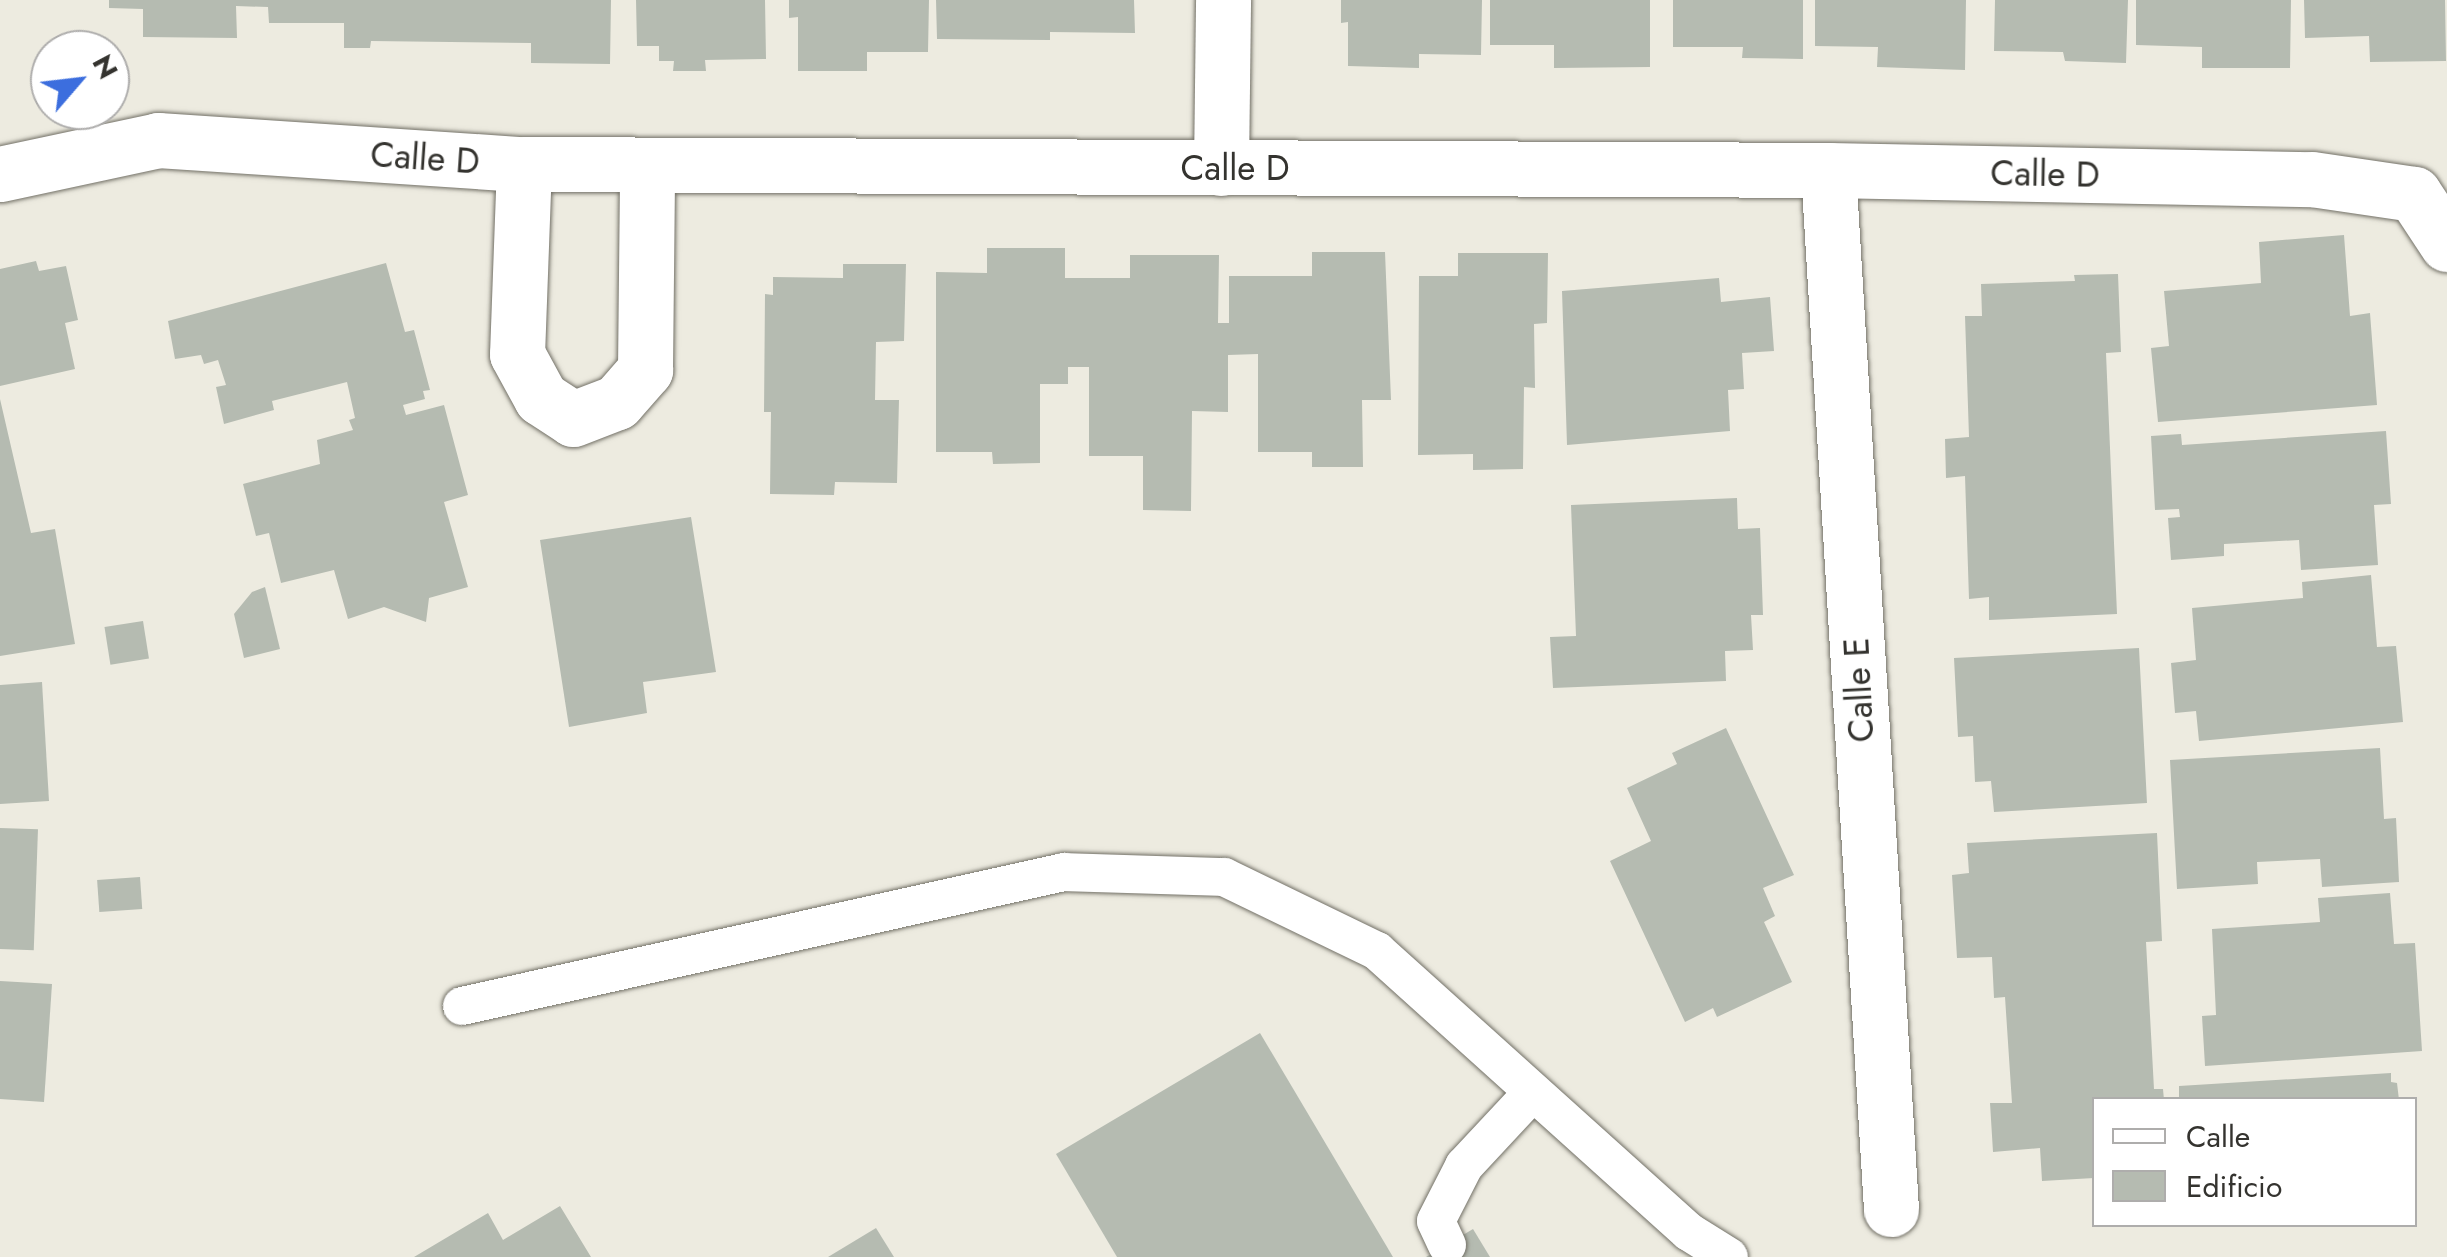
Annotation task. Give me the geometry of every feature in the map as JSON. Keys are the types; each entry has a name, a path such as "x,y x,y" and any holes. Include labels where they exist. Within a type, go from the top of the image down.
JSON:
{"street":[{"path":"1220,168 1223,0"},
{"name":"Calle D","path":"0,174 158,140 524,164 1828,170 2312,178 2414,194 2447,244"},
{"path":"524,164 517,354 541,398 572,418 617,402 645,370 646,165"},
{"name":"Calle E","path":"1828,170 1891,1209"}],"lane":[{"path":"462,1006 1064,872 1224,876 1377,951 1714,1253"},
{"path":"1447,1245 1436,1220 1464,1166 1533,1092"}],"building":[{"path":"109,0 611,0 610,64 531,63 531,43 371,41 370,48 344,48 344,23 269,23 268,7 236,6 237,38 143,37 143,9 109,8"},
{"path":"636,0 765,0 766,59 705,60 706,71 673,71 674,61 659,61 659,46 637,46"},
{"path":"789,0 929,0 928,52 867,52 867,71 798,71 798,17 789,18"},
{"path":"936,0 1134,0 1135,33 1050,32 1050,40 937,39"},
{"path":"1341,0 1482,0 1481,55 1419,54 1419,68 1348,66 1348,22 1341,23"},
{"path":"1490,0 1650,0 1650,67 1554,68 1554,45 1490,45"},
{"path":"1673,0 1803,0 1803,59 1742,58 1743,47 1673,47"},
{"path":"1815,0 1966,0 1965,70 1877,67 1878,47 1815,46"},
{"path":"1995,0 2128,0 2126,63 2065,61 2063,52 1994,51"},
{"path":"2136,0 2291,0 2290,68 2202,68 2202,47 2136,45"},
{"path":"2304,0 2445,0 2446,61 2370,62 2369,36 2305,38"},
{"path":"2344,235 2350,316 2370,313 2377,405 2158,422 2151,348 2169,346 2164,291 2261,283 2259,242"},
{"path":"987,248 1065,248 1065,278 1130,278 1130,255 1219,255 1218,323 1229,323 1229,276 1312,276 1312,252 1385,252 1391,400 1362,400 1363,467 1312,467 1312,452 1258,452 1258,354 1228,355 1228,412 1192,411 1191,511 1143,510 1143,456 1089,456 1089,367 1068,367 1068,384 1040,384 1040,463 993,464 992,452 936,452 936,272 987,273"},
{"path":"1458,253 1548,253 1547,323 1534,324 1535,388 1524,387 1523,469 1473,470 1473,454 1418,455 1419,276 1458,276"},
{"path":"36,261 39,271 66,266 78,320 65,323 75,369 0,386 0,269"},
{"path":"386,263 405,332 414,330 430,390 423,391 425,399 403,405 406,415 444,405 468,495 444,502 468,587 429,598 426,622 384,607 348,619 334,570 281,583 269,533 256,536 243,484 320,464 317,440 353,430 349,420 355,418 347,382 272,401 274,410 224,424 216,387 226,385 218,360 204,364 201,355 175,359 168,321"},
{"path":"843,264 906,264 904,341 876,342 875,400 899,400 897,483 835,482 834,495 770,494 771,412 764,412 765,294 773,295 773,277 843,278"},
{"path":"2118,274 2121,352 2106,353 2117,614 1989,620 1989,597 1969,599 1965,476 1946,478 1945,439 1969,437 1965,316 1982,316 1981,284 2075,281 2074,275"},
{"path":"1719,278 1721,302 1770,297 1774,351 1742,353 1744,389 1728,390 1730,431 1567,445 1562,291"},
{"path":"0,399 31,533 55,529 75,644 0,656"},
{"path":"2386,431 2391,504 2374,505 2378,565 2301,570 2299,540 2224,544 2224,556 2171,560 2168,518 2180,517 2179,509 2155,510 2151,436 2181,434 2182,445"},
{"path":"1737,498 1738,529 1760,528 1763,615 1751,615 1753,650 1725,651 1726,681 1553,688 1550,637 1576,636 1571,505"},
{"path":"691,517 716,672 643,682 647,713 569,727 540,540"},
{"path":"2371,575 2377,647 2396,646 2403,722 2199,741 2196,711 2175,713 2171,663 2196,660 2192,608 2303,598 2302,582"},
{"path":"265,587 280,649 244,658 234,614 252,592"},
{"path":"143,621 149,659 110,665 104,627"},
{"path":"2139,648 2147,803 1994,812 1991,781 1975,782 1973,736 1958,737 1954,658"},
{"path":"42,682 49,801 0,804 0,685"},
{"path":"1726,728 1794,875 1763,888 1775,916 1764,922 1792,982 1717,1017 1713,1008 1685,1022 1610,861 1651,841 1627,788 1677,764 1672,753"},
{"path":"2380,748 2384,819 2396,818 2399,882 2322,887 2320,859 2257,862 2258,884 2177,889 2170,760"},
{"path":"0,828 38,829 34,950 0,949"},
{"path":"2157,833 2162,941 2146,942 2154,1089 2163,1089 2164,1097 2092,1097 2092,1178 2042,1181 2040,1148 1993,1152 1990,1103 2012,1103 2005,997 1994,998 1992,957 1957,958 1952,875 1969,873 1967,843"},
{"path":"140,877 142,909 99,912 97,880"},
{"path":"2390,893 2394,944 2415,943 2422,1051 2205,1066 2202,1016 2216,1015 2212,929 2320,922 2318,898"},
{"path":"0,981 52,984 44,1102 0,1099"},
{"path":"1260,1033 1393,1257 1117,1257 1056,1154"},
{"path":"2391,1073 2399,1097 2179,1097 2179,1086"},
{"path":"560,1206 591,1257 414,1257 488,1213 503,1240"},
{"path":"876,1228 894,1257 828,1257"},
{"path":"1473,1229 1490,1257 1426,1257"}]}
